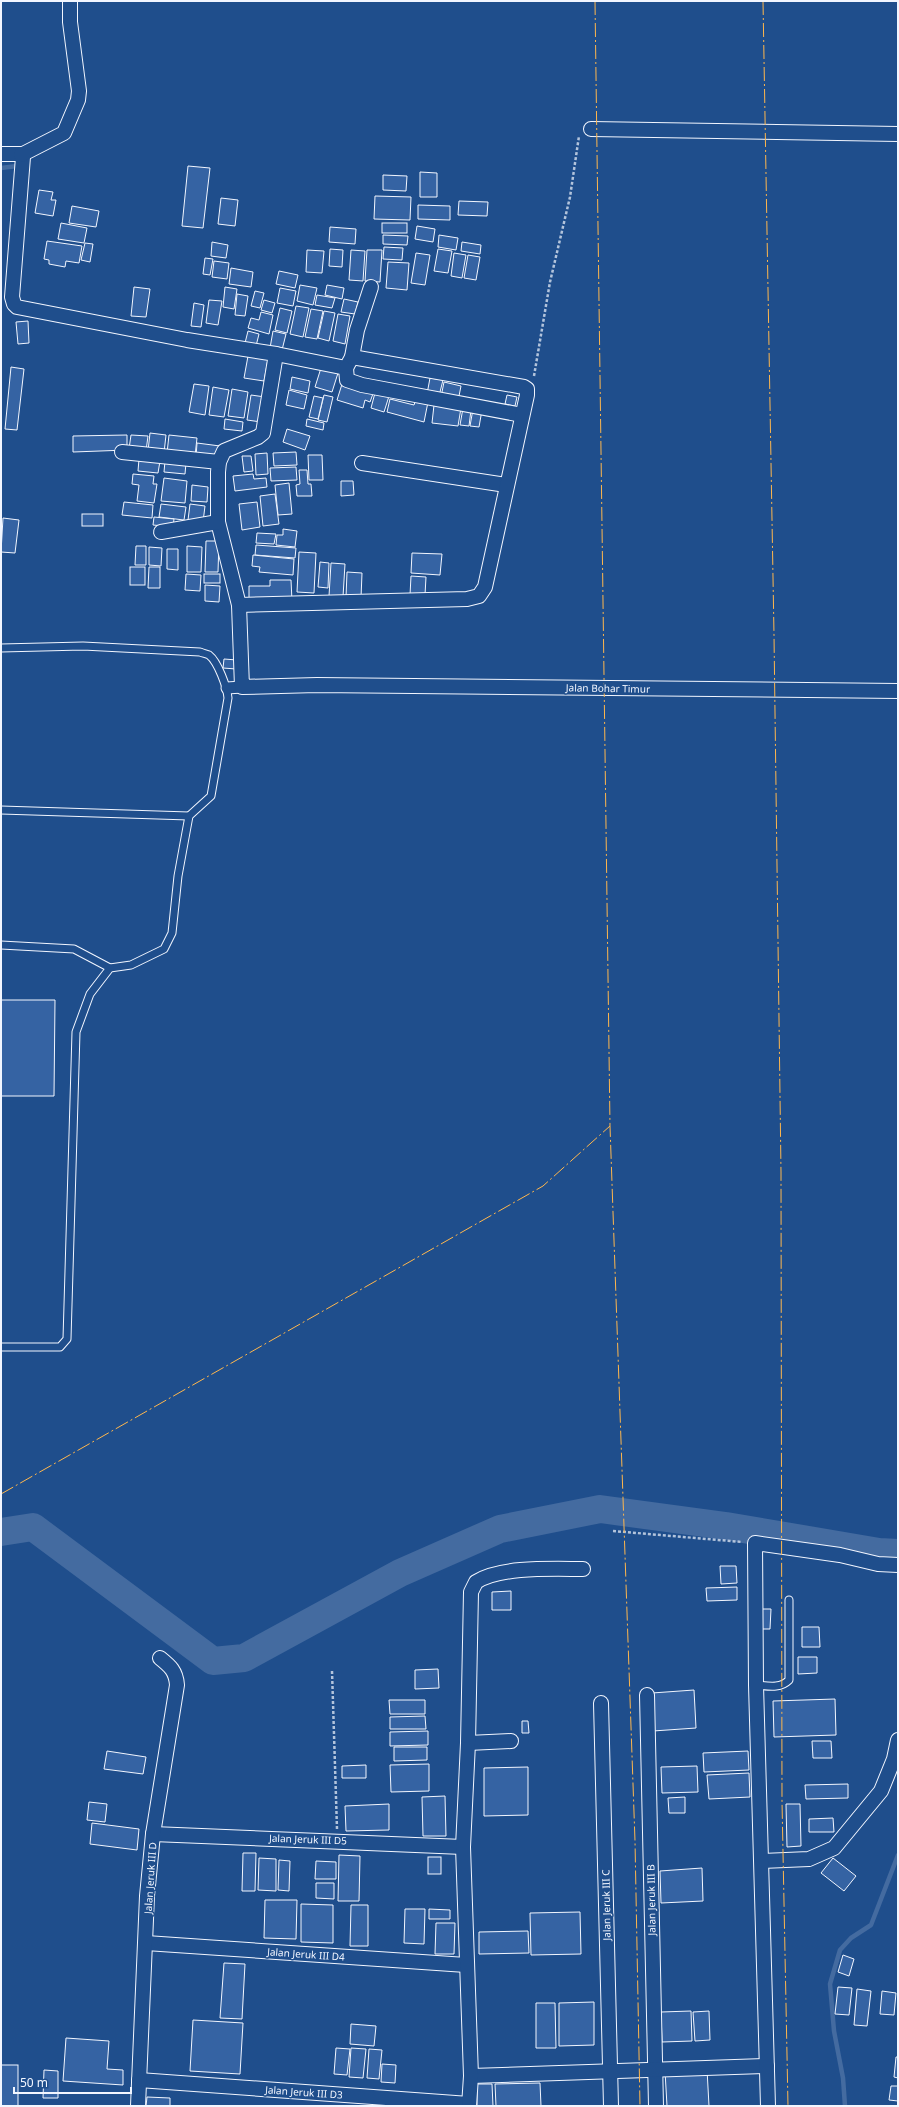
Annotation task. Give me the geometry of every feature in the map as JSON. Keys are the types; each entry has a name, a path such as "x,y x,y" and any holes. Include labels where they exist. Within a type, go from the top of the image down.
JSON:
{"street":[{"path":"1,154 22,156 64,133 78,100 80,91 70,22 70,1"},
{"path":"591,129 898,134"},
{"path":"22,156 12,297 17,308 186,340 276,354 524,387 527,391 485,587 482,594 474,599 239,605"},
{"path":"371,287 358,324 349,363 347,380 362,385 522,415"},
{"path":"227,688 242,687 239,605 218,522 217,496 219,462 224,451 258,437 263,433 276,354"},
{"path":"122,452 219,462"},
{"path":"362,463 506,485"},
{"path":"161,532 218,522"},
{"name":"Jalan Bohar Timur","path":"242,687 317,685 898,691"},
{"path":"768,2106 756,1686 755,1544 840,1555 878,1564 898,1565"},
{"path":"469,2105 471,2076 463,1846 468,1743 470,1599 474,1585 480,1579 502,1573 537,1568 583,1569"},
{"name":"Jalan Jeruk III D","path":"138,2106 148,1896 153,1834 177,1684 176,1675 172,1668 160,1658"},
{"name":"Jalan Jeruk III B","path":"647,1695 656,2106"},
{"name":"Jalan Jeruk III C","path":"601,1703 611,2106"},
{"path":"762,1861 809,1859 834,1848 881,1791 894,1759 898,1740"},
{"path":"468,1743 511,1741"},
{"name":"Jalan Jeruk III D5","path":"153,1834 463,1846"},
{"name":"Jalan Jeruk III D4","path":"146,1944 466,1965"},
{"path":"471,2076 767,2066"},
{"name":"Jalan Jeruk III D3","path":"139,2080 469,2105"}],"lane":[{"path":"1,648 82,646 200,652 209,655 227,688 228,698 224,729 211,796 189,816 178,876 172,932 164,949 131,965 110,968 74,949 1,945"},
{"path":"1,810 189,816"},
{"path":"1,1347 52,1348 60,1347 67,1339 76,1032 90,994 110,968"},
{"path":"756,1686 778,1686 785,1684 789,1680 789,1600"}],"path":[{"path":"527,391 534,380 550,282 570,197 576,145 580,133 591,129"},
{"path":"613,1531 755,1544"},
{"path":"332,1671 338,1840"}],"building":[{"path":"188,166 210,168 203,228 182,226"},
{"path":"420,172 437,173 437,197 420,197"},
{"path":"383,175 407,176 406,191 383,190"},
{"path":"39,190 53,192 51,200 56,200 53,216 35,213"},
{"path":"375,196 411,197 410,220 374,219"},
{"path":"221,198 238,200 235,226 218,224"},
{"path":"459,201 488,202 487,216 458,215"},
{"path":"418,205 450,206 450,220 418,219"},
{"path":"72,206 99,211 96,227 69,223"},
{"path":"61,223 87,228 84,243 58,239"},
{"path":"382,223 407,223 407,233 382,233"},
{"path":"417,226 435,229 433,242 415,239"},
{"path":"330,227 356,229 355,244 329,242"},
{"path":"383,235 408,236 407,245 383,244"},
{"path":"439,235 458,238 456,250 438,247"},
{"path":"47,241 82,246 79,263 66,261 65,267 49,264 49,260 44,259"},
{"path":"212,242 228,245 226,258 211,256"},
{"path":"462,242 481,245 480,254 461,251"},
{"path":"85,243 93,244 90,262 81,260"},
{"path":"384,247 403,248 402,260 383,259"},
{"path":"330,249 343,250 342,267 329,266"},
{"path":"438,249 452,251 448,273 434,271"},
{"path":"307,250 324,251 322,273 306,272"},
{"path":"351,250 365,251 363,281 349,280"},
{"path":"367,250 382,250 380,282 365,281"},
{"path":"416,253 430,255 425,285 411,283"},
{"path":"454,253 466,255 462,278 451,276"},
{"path":"468,255 480,257 476,280 464,278"},
{"path":"205,258 213,259 210,275 203,274"},
{"path":"214,261 229,263 227,279 212,277"},
{"path":"388,262 409,263 407,290 386,288"},
{"path":"231,268 253,272 251,287 229,284"},
{"path":"279,271 298,275 295,288 276,284"},
{"path":"300,285 317,288 313,305 297,301"},
{"path":"327,285 344,288 342,299 325,295"},
{"path":"134,287 150,289 146,317 131,316"},
{"path":"225,287 237,289 234,309 223,307"},
{"path":"280,288 296,291 293,306 277,303"},
{"path":"255,291 264,293 260,308 251,306"},
{"path":"237,294 248,296 245,316 235,315"},
{"path":"317,295 335,298 332,308 315,305"},
{"path":"344,299 358,302 355,314 341,312"},
{"path":"209,300 222,301 218,325 206,323"},
{"path":"264,300 275,303 272,313 261,310"},
{"path":"194,303 204,305 201,327 191,326"},
{"path":"296,306 309,308 303,337 290,334"},
{"path":"280,308 292,311 287,333 275,330"},
{"path":"311,309 323,311 317,339 305,337"},
{"path":"324,311 335,313 329,341 318,338"},
{"path":"261,312 273,315 269,334 248,328 251,318 259,320"},
{"path":"338,314 350,316 345,344 333,341"},
{"path":"28,321 29,343 18,344 16,322"},
{"path":"248,331 259,334 256,346 245,343"},
{"path":"273,331 286,334 282,350 270,348"},
{"path":"248,356 268,359 264,381 244,378"},
{"path":"11,367 24,369 17,430 5,429"},
{"path":"321,368 338,373 332,392 315,387"},
{"path":"292,377 310,381 308,393 290,389"},
{"path":"430,378 443,380 439,396 427,394"},
{"path":"343,381 374,391 370,402 365,400 363,408 337,400"},
{"path":"444,382 461,386 458,401 441,397"},
{"path":"194,384 209,386 205,415 189,412"},
{"path":"213,387 229,390 224,417 209,415"},
{"path":"232,389 248,392 244,418 228,416"},
{"path":"376,389 390,393 384,412 371,408"},
{"path":"289,390 307,395 304,409 286,405"},
{"path":"251,395 265,397 261,422 247,420"},
{"path":"324,395 333,397 327,422 318,420"},
{"path":"507,395 517,397 515,406 505,404"},
{"path":"314,396 323,398 318,419 309,417"},
{"path":"390,399 414,405 416,399 428,402 424,422 387,412"},
{"path":"434,405 461,408 458,426 432,423"},
{"path":"463,408 471,410 469,426 460,425"},
{"path":"473,409 482,410 479,427 470,426"},
{"path":"225,419 243,422 242,431 224,429"},
{"path":"307,419 324,423 323,430 306,426"},
{"path":"287,429 310,436 305,450 283,442"},
{"path":"150,433 166,435 164,453 148,451"},
{"path":"127,435 127,450 73,452 73,436"},
{"path":"131,435 148,436 146,451 129,449"},
{"path":"169,435 197,438 195,456 167,453"},
{"path":"197,443 220,446 219,460 196,457"},
{"path":"296,452 297,465 274,466 273,453"},
{"path":"267,453 268,474 256,475 255,454"},
{"path":"308,455 322,455 323,480 309,480"},
{"path":"242,456 251,456 253,471 244,472"},
{"path":"139,459 160,461 158,473 138,471"},
{"path":"165,461 186,463 185,474 164,472"},
{"path":"296,467 297,480 271,481 270,468"},
{"path":"299,470 307,470 308,484 311,484 312,496 297,496 296,485 300,484"},
{"path":"133,474 154,476 153,484 157,484 154,503 137,501 139,485 132,484"},
{"path":"253,474 254,479 266,478 267,487 235,491 233,476"},
{"path":"164,478 187,481 185,503 161,501"},
{"path":"341,481 353,481 354,495 341,496"},
{"path":"289,483 292,514 278,515 275,485"},
{"path":"192,485 208,487 207,502 191,501"},
{"path":"275,494 279,524 263,526 260,496"},
{"path":"124,502 153,505 152,518 122,515"},
{"path":"257,502 260,527 242,530 239,504"},
{"path":"161,504 186,507 184,520 159,517"},
{"path":"190,504 205,506 203,522 188,520"},
{"path":"82,514 103,514 103,526 82,526"},
{"path":"154,517 174,519 173,527 153,525"},
{"path":"3,518 19,520 15,553 1,552"},
{"path":"283,529 297,531 295,547 276,545 277,535 283,535"},
{"path":"257,533 276,534 274,544 256,543"},
{"path":"206,541 219,541 218,572 205,572"},
{"path":"256,545 296,548 295,558 255,555"},
{"path":"136,546 146,546 146,565 135,565"},
{"path":"187,546 202,547 201,572 187,572"},
{"path":"149,547 162,548 161,566 149,565"},
{"path":"167,549 178,549 178,570 167,569"},
{"path":"299,552 316,553 314,593 297,592"},
{"path":"412,553 442,554 440,575 411,573"},
{"path":"253,555 294,559 293,575 259,572 260,567 252,566"},
{"path":"320,562 329,563 328,588 318,587"},
{"path":"331,563 345,564 343,597 329,596"},
{"path":"130,567 145,567 145,585 130,585"},
{"path":"149,567 160,567 160,588 148,588"},
{"path":"347,572 362,573 361,598 346,597"},
{"path":"186,574 201,575 200,591 185,590"},
{"path":"204,574 220,574 220,583 204,583"},
{"path":"411,576 426,577 425,595 410,595"},
{"path":"270,580 291,580 292,601 249,601 249,586 270,586"},
{"path":"205,585 220,586 219,602 205,601"},
{"path":"224,659 237,660 236,669 223,668"},
{"path":"1,1000 55,1000 54,1096 1,1096"},
{"path":"720,1566 736,1566 737,1583 721,1584"},
{"path":"737,1587 737,1600 707,1601 706,1588"},
{"path":"511,1591 511,1610 492,1610 492,1592"},
{"path":"762,1609 771,1609 770,1629 762,1629"},
{"path":"802,1627 819,1627 820,1647 802,1647"},
{"path":"798,1657 817,1657 817,1673 798,1674"},
{"path":"438,1669 439,1688 415,1689 415,1670"},
{"path":"694,1690 696,1728 653,1731 652,1693"},
{"path":"835,1699 836,1735 774,1737 773,1701"},
{"path":"389,1700 425,1700 425,1714 390,1714"},
{"path":"425,1716 426,1729 390,1729 390,1717"},
{"path":"522,1721 528,1721 529,1733 522,1733"},
{"path":"428,1731 428,1745 390,1746 390,1732"},
{"path":"812,1741 831,1741 832,1758 813,1758"},
{"path":"394,1747 427,1747 427,1760 394,1761"},
{"path":"107,1751 146,1757 143,1774 104,1769"},
{"path":"748,1751 749,1770 704,1772 703,1753"},
{"path":"429,1764 429,1791 391,1792 390,1765"},
{"path":"366,1765 366,1778 342,1778 342,1766"},
{"path":"697,1766 698,1792 662,1793 661,1767"},
{"path":"528,1767 528,1815 484,1816 484,1768"},
{"path":"749,1773 750,1797 709,1799 707,1775"},
{"path":"848,1784 848,1798 806,1799 805,1785"},
{"path":"445,1796 446,1836 423,1836 422,1797"},
{"path":"685,1797 685,1813 669,1813 668,1798"},
{"path":"89,1802 107,1804 105,1822 87,1820"},
{"path":"389,1804 389,1830 346,1831 345,1806"},
{"path":"786,1804 800,1804 801,1846 787,1847"},
{"path":"833,1818 834,1832 809,1832 809,1819"},
{"path":"92,1823 139,1829 137,1850 90,1844"},
{"path":"243,1853 256,1853 255,1891 242,1891"},
{"path":"339,1855 360,1856 359,1901 338,1901"},
{"path":"428,1857 441,1857 441,1874 428,1874"},
{"path":"259,1858 276,1859 276,1891 258,1890"},
{"path":"833,1858 856,1876 844,1891 821,1873"},
{"path":"279,1860 290,1861 289,1891 278,1890"},
{"path":"316,1861 336,1862 336,1879 315,1879"},
{"path":"702,1868 703,1901 661,1903 660,1871"},
{"path":"316,1883 334,1883 334,1899 316,1898"},
{"path":"265,1900 297,1900 296,1939 264,1938"},
{"path":"301,1904 333,1905 333,1943 301,1942"},
{"path":"351,1905 368,1905 368,1946 350,1946"},
{"path":"405,1909 425,1909 424,1944 404,1943"},
{"path":"429,1909 450,1910 450,1919 429,1919"},
{"path":"580,1912 581,1954 531,1955 530,1913"},
{"path":"436,1923 455,1923 454,1954 435,1954"},
{"path":"528,1931 529,1953 479,1954 479,1932"},
{"path":"843,1955 854,1959 849,1976 838,1972"},
{"path":"224,1963 245,1964 242,2019 220,2018"},
{"path":"838,1987 852,1988 849,2015 835,2014"},
{"path":"857,1989 871,1991 867,2026 854,2025"},
{"path":"882,1991 896,1993 894,2015 880,2014"},
{"path":"594,2002 594,2045 559,2046 559,2003"},
{"path":"536,2003 555,2003 556,2048 536,2048"},
{"path":"691,2011 692,2041 662,2042 661,2012"},
{"path":"709,2011 710,2040 695,2041 693,2012"},
{"path":"193,2020 243,2023 240,2074 190,2071"},
{"path":"351,2024 376,2026 374,2046 350,2044"},
{"path":"66,2038 109,2041 107,2069 123,2070 123,2085 63,2081"},
{"path":"336,2048 350,2049 347,2075 334,2074"},
{"path":"351,2048 366,2049 363,2078 349,2077"},
{"path":"369,2049 382,2050 379,2079 367,2078"},
{"path":"896,2057 898,2057 898,2078 894,2077"},
{"path":"382,2064 396,2065 395,2083 381,2082"},
{"path":"1,2065 18,2065 18,2106 1,2106"},
{"path":"707,2069 709,2106 667,2106 665,2071"},
{"path":"44,2070 58,2071 58,2098 43,2098"},
{"path":"540,2083 541,2106 496,2106 495,2084"},
{"path":"477,2084 492,2084 493,2106 477,2106"},
{"path":"891,2086 898,2086 898,2101 889,2100"},
{"path":"147,2097 170,2098 170,2106 146,2106"}],"waterway":[{"path":"1,168 17,166"},
{"path":"1,1532 33,1527 213,1661 244,1658 400,1573 500,1529 600,1509 726,1526 879,1552 898,1553"},
{"path":"845,2106 843,2078 834,2031 830,1984 840,1950 851,1938 871,1925 898,1855"}],"power":[{"path":"595,1 610,1126 635,1841 640,2106"},
{"path":"763,1 774,635 781,1172 782,1801 788,2106"},
{"path":"1,1494 543,1186 610,1126"}]}
